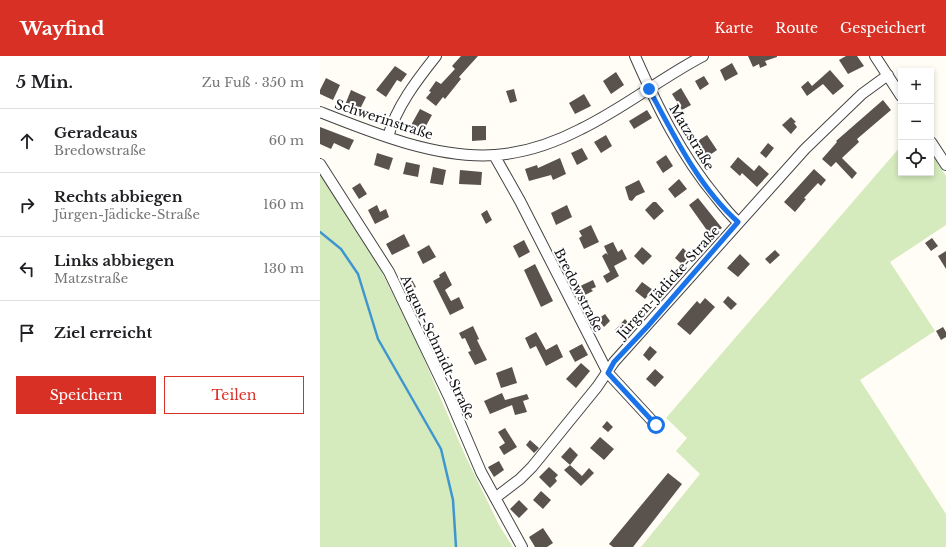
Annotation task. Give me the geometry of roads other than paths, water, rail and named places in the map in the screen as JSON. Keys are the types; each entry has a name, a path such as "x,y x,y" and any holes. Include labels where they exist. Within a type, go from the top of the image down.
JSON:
{"street":[{"path":"388,137 392,122 399,109 436,56"},
{"name":"Matzstraße","path":"635,56 649,89 692,165 705,184 738,222"},
{"name":"Schwerinstraße","path":"320,112 388,137 436,150 472,155 494,155 531,149 564,137 649,89 703,56"},
{"path":"875,56 898,91"},
{"name":"Jürgen-Jädicke-Straße","path":"495,498 520,479 532,467 561,434 608,373 614,362 648,326 738,222 841,113 862,94 888,75"},
{"path":"934,147 946,165"},
{"name":"Bredowstraße","path":"494,155 520,201 608,373 656,425"},
{"name":"August-Schmidt-Straße","path":"320,164 386,266 449,397 481,472 522,547"}],"waterway":[{"path":"320,232 341,249 358,274 378,339 441,449 453,500 456,547"}]}
